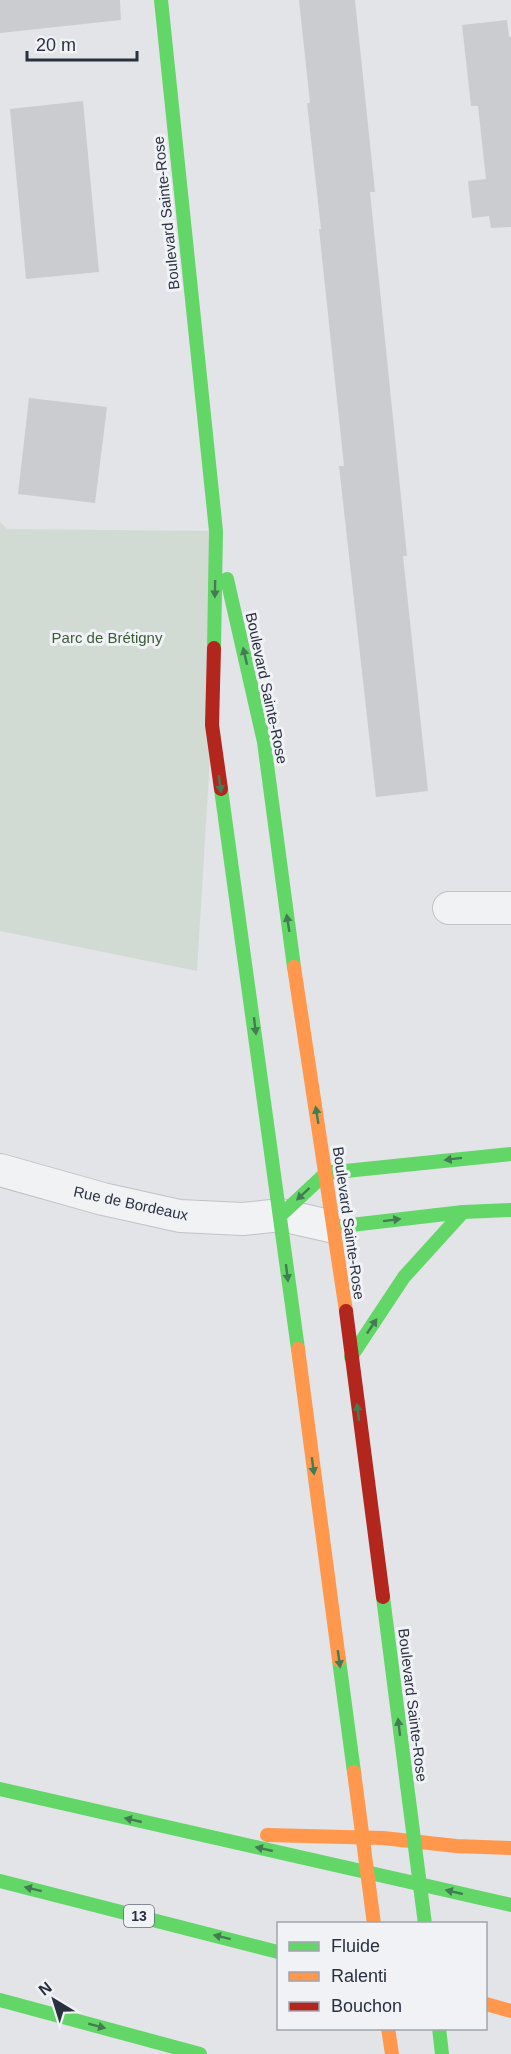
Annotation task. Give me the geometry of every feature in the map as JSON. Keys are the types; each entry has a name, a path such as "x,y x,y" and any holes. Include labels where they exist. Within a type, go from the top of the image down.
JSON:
{"main road":[{"name":"Boulevard Sainte-Rose","path":"161,0 216,531 264,742 286,913 334,1227 425,1922"},
{"name":"Boulevard Sainte-Rose","path":"216,531 212,725 248,968 374,1922"},
{"path":"281,1215 326,1173 511,1154"},
{"path":"334,1227 463,1212 511,1210"},
{"path":"351,1356 404,1277 463,1212"},
{"path":"0,1789 511,1905"},
{"path":"190,1833 383,1838 456,1846 511,1848"},
{"name":"13","path":"0,1881 277,1951"},
{"path":"0,2000 200,2054"},
{"path":"487,2004 511,2011"},
{"path":"388,2030 392,2054"},
{"path":"439,2030 442,2054"}],"street":[{"path":"449,908 511,908"},
{"name":"Rue de Bordeaux","path":"0,1170 103,1199 180,1216 243,1219 281,1215 334,1227"}],"green space":[{"name":"Parc de Brétigny","path":"0,522 7,529 216,531 212,725 197,971 0,931"}],"building":[{"path":"0,0 120,0 121,20 0,33"},
{"path":"299,0 355,0 375,192 370,192 407,556 403,556 428,791 376,797 339,466 344,466 319,229 321,229 307,103 310,103"},
{"path":"507,20 509,37 511,37 511,227 491,228 489,216 472,218 468,181 486,179 478,106 471,106 462,25"},
{"path":"83,101 99,272 26,279 10,109"},
{"path":"29,398 107,407 95,503 18,494"}],"traffic: fast":[{"path":"161,0 216,531 214,648"},
{"path":"227,579 264,742 294,967"},
{"path":"221,789 298,1349"},
{"path":"281,1215 326,1173 511,1154"},
{"path":"334,1227 463,1212 511,1210"},
{"path":"351,1357 404,1277 463,1212"},
{"path":"383,1597 407,1785"},
{"path":"339,1660 354,1772"},
{"path":"407,1785 425,1922"},
{"path":"0,1789 511,1905"},
{"path":"0,1881 277,1952"},
{"path":"0,2000 200,2054"},
{"path":"439,2030 442,2054"}],"traffic: slow":[{"path":"294,967 346,1311"},
{"path":"298,1349 339,1660"},
{"path":"354,1772 374,1922"},
{"path":"267,1835 383,1838 456,1846 511,1848"},
{"path":"487,2004 511,2011"},
{"path":"388,2030 392,2054"}],"traffic: jam":[{"path":"214,648 212,725 221,789"},
{"path":"346,1311 383,1597"}]}
